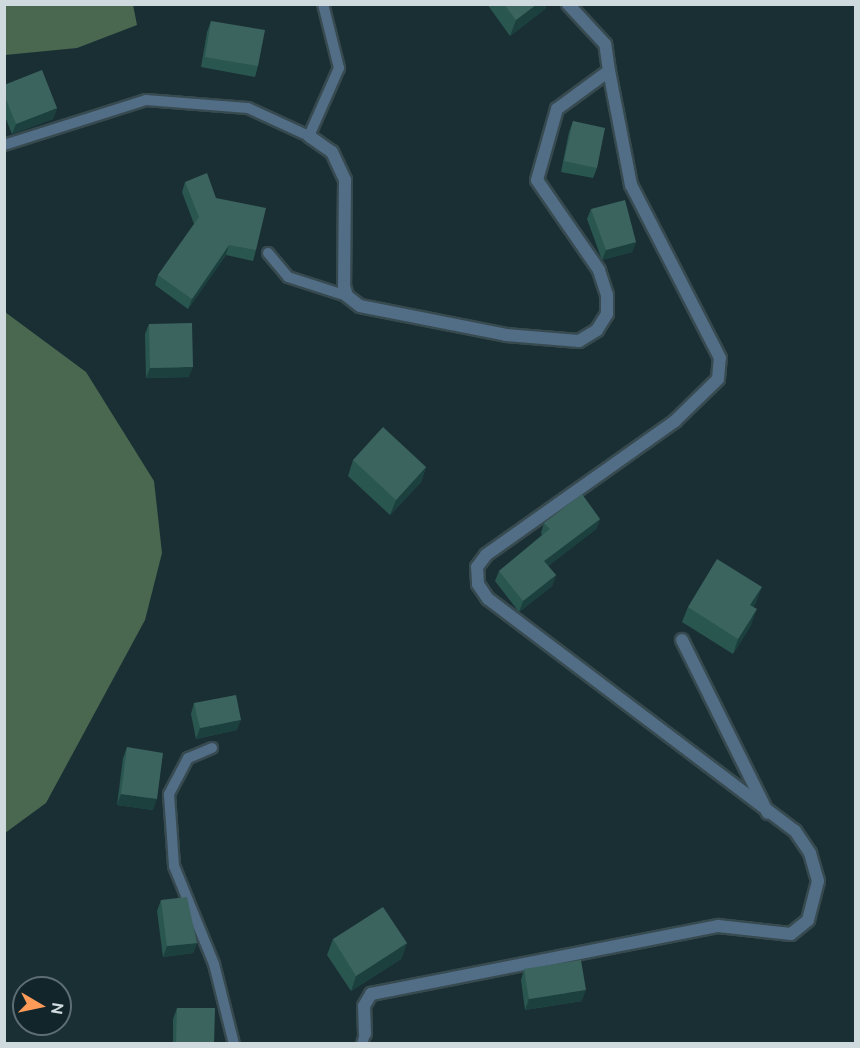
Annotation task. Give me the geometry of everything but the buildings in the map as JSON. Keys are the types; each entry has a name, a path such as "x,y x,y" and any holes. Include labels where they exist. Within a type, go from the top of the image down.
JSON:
{"street":[{"path":"364,1040 364,1006 371,994 718,926 791,934 808,920 818,881 810,853 795,831 770,817 488,599 478,584 477,567 486,555 675,421 718,379 720,358 632,185 605,44 568,4"},
{"path":"309,136 332,152 345,180 347,296 360,306 506,334 579,341 597,330 607,314 599,270 537,180 557,109 609,72"},
{"path":"682,640 770,817"}],"lane":[{"path":"4,145 146,100 248,108 309,136 339,68 323,4"},
{"path":"268,253 288,277 347,296"},
{"path":"212,748 188,758 169,794 174,866 214,964 234,1044"}],"green space":[{"path":"5,4 133,5 137,25 77,48 5,55"},
{"path":"5,312 86,372 154,481 162,553 145,620 46,803 5,833"}]}
